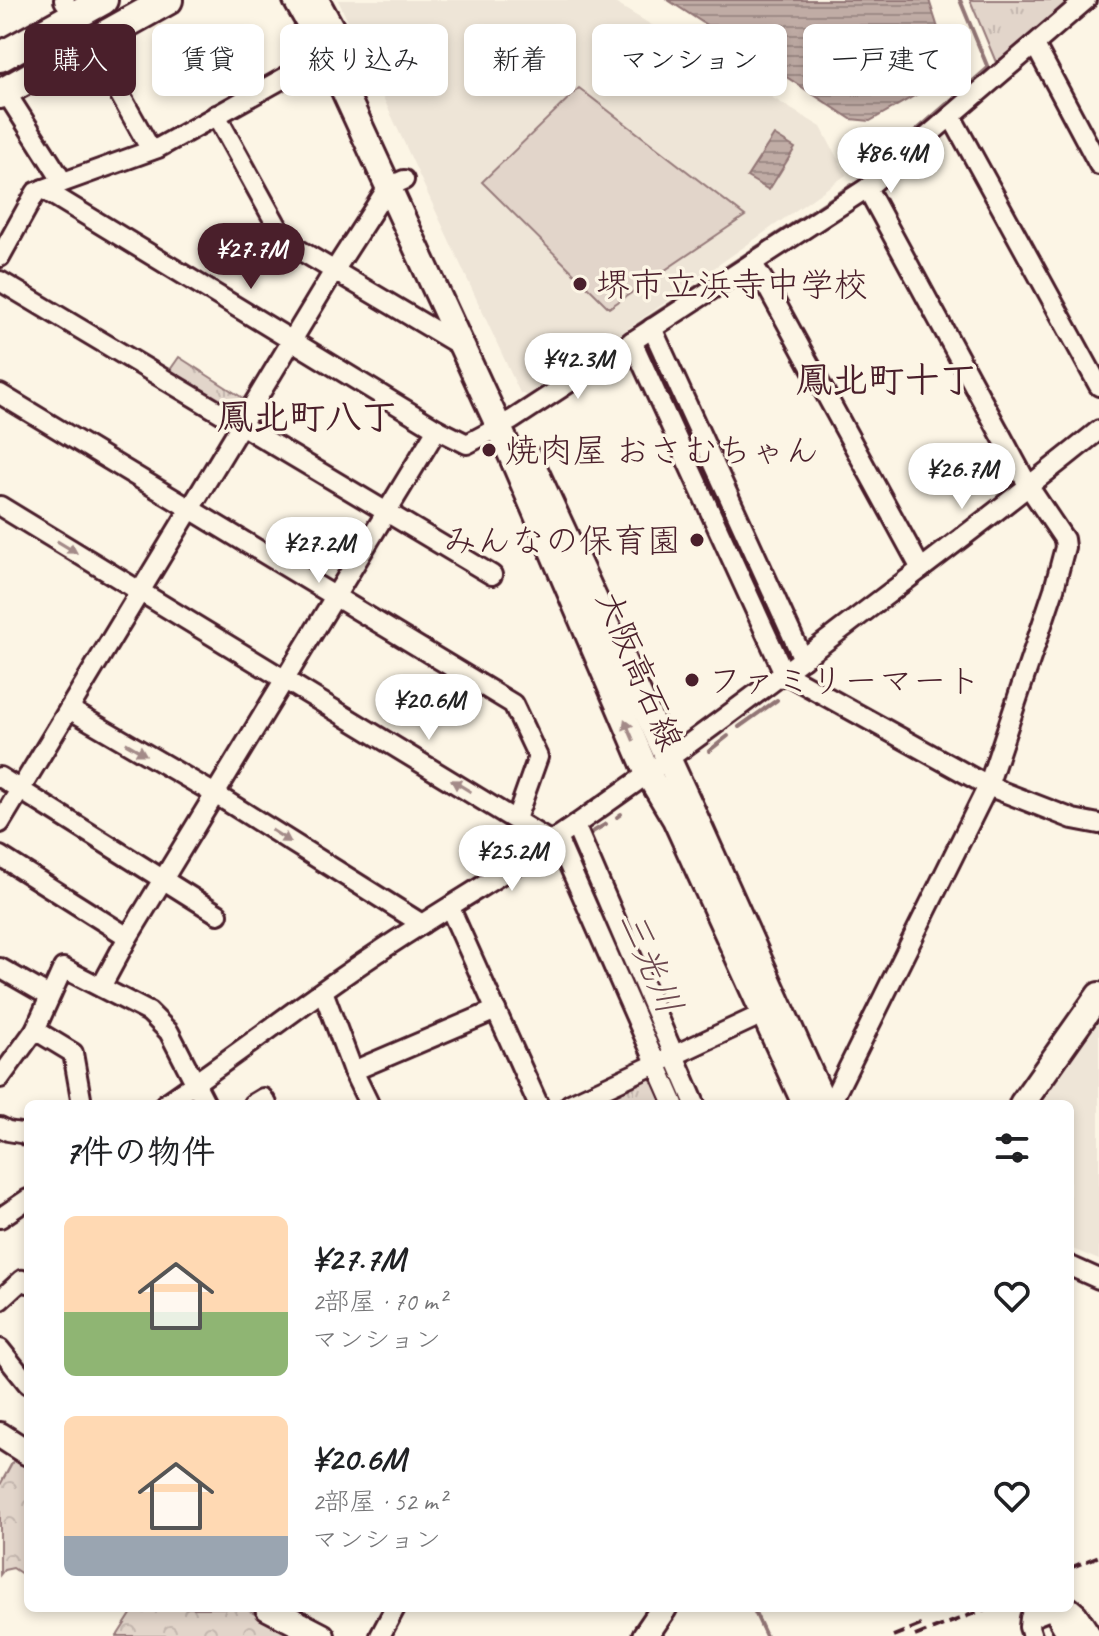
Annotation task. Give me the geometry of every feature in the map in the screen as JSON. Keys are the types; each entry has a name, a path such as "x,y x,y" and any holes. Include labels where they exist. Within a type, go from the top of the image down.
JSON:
{"highway":[{"path":"0,57 103,0"},
{"path":"2,87 137,0"},
{"path":"125,24 168,0"},
{"path":"0,37 66,1"},
{"path":"2,87 24,76"}],"main road":[{"name":"大阪高石線","path":"296,0 310,24"},
{"name":"大阪高石線","path":"316,0 332,27 461,346 505,423 648,774 675,819 803,1100"},
{"name":"大阪高石線","path":"349,96 396,183 505,423 831,1100"},
{"path":"648,774 651,798 788,1100"},
{"path":"1025,1100 1099,995"},
{"path":"0,1435 24,1450"},
{"path":"645,1636 661,1612"}],"street":[{"path":"43,189 437,429 467,444 505,423 867,188 1086,0"},
{"path":"1035,45 1099,165"},
{"path":"0,257 36,192 151,150 280,80"},
{"path":"2,87 63,182"},
{"path":"121,96 151,150"},
{"path":"216,115 286,242 461,346"},
{"path":"951,116 1099,386"},
{"path":"0,823 334,271 396,183"},
{"path":"833,1100 988,786 1054,589 1065,547 1064,539 1029,487 867,188"},
{"path":"752,263 773,296 921,569"},
{"path":"0,281 492,575"},
{"path":"643,334 719,506 784,673 988,786 1073,819 1099,824"},
{"path":"0,394 513,704 538,757 516,819"},
{"path":"101,987 128,937 437,429"},
{"path":"171,1100 323,991 554,840 648,774 1029,487 1099,430"},
{"path":"0,506 554,840 664,1060 692,1100"},
{"path":"719,506 803,659"},
{"path":"69,709 215,794 422,924"},
{"path":"0,777 218,914"},
{"path":"575,825 664,1060 673,1100"},
{"path":"0,856 128,937"},
{"path":"450,908 536,1100"},
{"path":"0,968 49,996"},
{"path":"0,1078 35,1030 63,968 149,1012 169,1032 204,1100"},
{"path":"323,991 367,1100"},
{"path":"353,1071 496,1010"},
{"path":"579,1100 752,1019"},
{"path":"35,1030 73,1053 80,1100"},
{"path":"0,1127 24,1134"},
{"path":"0,1218 24,1202"},
{"path":"1074,1272 1099,1279"},
{"path":"0,1300 24,1281"},
{"path":"0,1349 24,1379"},
{"path":"380,1636 393,1612"},
{"path":"1055,1623 1077,1613 1092,1636"}],"shaded area":[{"name":"堺市立浜寺中学校","path":"338,0 610,0 650,24 592,24 592,96 769,96 821,127 846,175 531,397 520,393 382,96 448,96 448,24 349,24"},
{"path":"668,0 929,0 937,24 803,24 803,88 787,77 787,24 705,24"},
{"path":"816,96 914,96 870,121 851,119"},
{"path":"774,135 795,148 769,190 747,177"},
{"path":"1099,1020 1099,1260 1074,1250 1074,1100 1042,1100"}],"green space":[{"path":"970,0 1071,0 1072,2 998,67"},
{"path":"579,88 745,216 609,308 482,182 571,96 576,96"},
{"path":"179,357 249,402 244,410 237,412 170,370"},
{"path":"652,1073 668,1100 593,1100"},
{"path":"13,1461 24,1465 24,1575 13,1568 4,1570 0,1575 0,1485"},
{"path":"132,1612 251,1612 289,1636 117,1636"}],"waterway":[{"name":"三光川","path":"870,171 988,68 960,0"},
{"name":"三光川","path":"639,327 852,185"},
{"name":"三光川","path":"646,343 666,386"},
{"name":"三光川","path":"669,392 719,503"},
{"name":"三光川","path":"722,509 787,655"},
{"name":"三光川","path":"739,727 777,700"},
{"name":"三光川","path":"709,751 728,736"},
{"name":"三光川","path":"617,817 621,814"},
{"name":"三光川","path":"589,834 606,824"},
{"name":"三光川","path":"575,844 571,846 662,1053"},
{"name":"三光川","path":"668,1067 675,1083"},
{"name":"三光川","path":"755,1612 766,1636"}],"railway":[{"path":"1074,1566 1099,1556"},
{"path":"915,1636 978,1612"},
{"path":"893,1636 923,1624"}],"place":[{"name":"堺市立浜寺中学校","path":"580,284"},
{"name":"焼肉屋 おさむちゃん","path":"489,450"},
{"name":"みんなの保育園","path":"697,540"},
{"name":"ファミリーマート","path":"692,680"}],"district":[{"name":"鳳北町十丁","path":"886,379"},
{"name":"鳳北町八丁","path":"307,416"}]}
